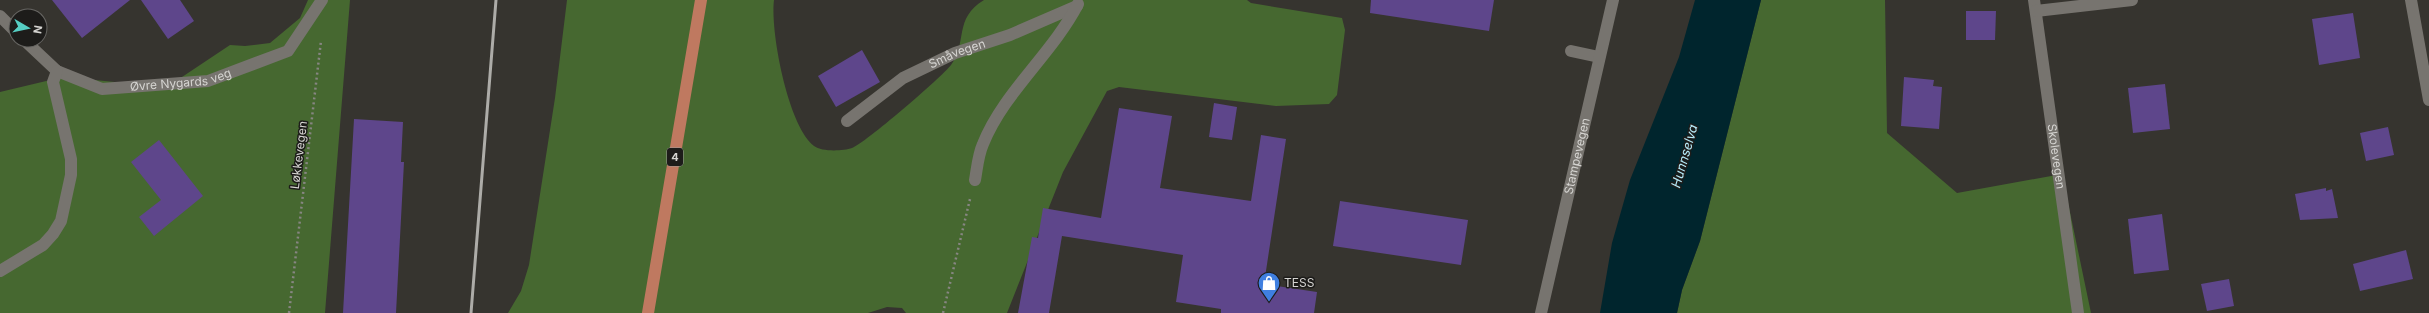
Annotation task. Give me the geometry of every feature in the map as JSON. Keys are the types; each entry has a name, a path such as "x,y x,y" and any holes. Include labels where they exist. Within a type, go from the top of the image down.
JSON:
{"highway":[{"name":"4","path":"648,313 701,0"}],"street":[{"name":"Øvre Nygards veg","path":"33,48 57,71 102,89 208,81 288,51 322,0"},
{"name":"Stampevegen","path":"1541,313 1613,0"},
{"path":"2035,5 2132,0"},
{"path":"2411,0 2429,100"},
{"name":"Småvegen","path":"847,121 903,78 955,53 1010,36 1079,3"},
{"name":"Småvegen","path":"975,180 982,145 1006,103 1055,41 1079,3"},
{"name":"Skolevegen","path":"2035,5 2078,313"},
{"path":"0,16 8,24"},
{"path":"1571,51 1599,57"},
{"path":"0,271 43,245 53,234 61,221 70,175 71,159 53,82 57,71"}],"path":[{"name":"Løkkevegen","path":"289,313 321,38"},
{"path":"943,313 975,180"}],"green space":[{"path":"308,0 350,0 325,313 0,313 0,92 63,77 167,87 230,45 245,46 270,43 300,18"},
{"path":"567,0 774,0 775,33 778,55 789,99 796,119 805,135 814,146 822,149 833,150 848,149 859,144 903,110 945,72 956,56 964,23 968,15 974,7 984,0 1247,0 1251,3 1342,18 1345,30 1337,95 1329,104 1276,106 1119,87 1107,91 1063,172 1007,313 906,313 902,308 887,307 868,313 508,313 521,291 529,265 555,98"},
{"path":"1761,0 1885,0 1887,133 1957,193 2062,174 2091,313 1677,313 1682,290 1700,241"}],"water":[{"name":"Hunnselva","path":"1695,0 1761,0 1700,241 1682,290 1677,313 1600,313 1612,243 1630,180 1679,57"}],"building":[{"path":"52,0 130,0 82,38"},
{"path":"141,0 180,0 194,21 168,39"},
{"path":"1371,0 1494,0 1489,31 1370,13"},
{"path":"1966,11 1996,11 1995,40 1966,40"},
{"path":"2353,13 2360,58 2319,65 2312,19"},
{"path":"862,50 880,82 836,107 818,76"},
{"path":"1904,77 1934,80 1933,86 1942,87 1939,129 1901,126"},
{"path":"2165,84 2170,129 2133,133 2128,88"},
{"path":"1214,103 1237,107 1232,140 1209,137"},
{"path":"1119,108 1172,116 1160,188 1251,201 1261,135 1286,139 1264,284 1317,292 1314,313 1221,313 1221,309 1176,302 1183,255 1062,236 1049,313 1018,313 1032,237 1038,238 1043,208 1101,218"},
{"path":"354,119 403,122 401,162 404,162 396,313 343,313"},
{"path":"2388,127 2394,155 2366,161 2360,133"},
{"path":"159,140 203,196 154,236 139,217 161,200 131,162"},
{"path":"2326,188 2326,191 2332,189 2338,218 2300,220 2295,194"},
{"path":"1340,201 1468,220 1461,265 1333,246"},
{"path":"2162,214 2169,270 2134,274 2128,219"},
{"path":"2406,250 2413,279 2360,291 2353,264"},
{"path":"2229,279 2234,306 2207,311 2201,284"}],"railway":[{"path":"471,313 496,0"}],"place":[{"name":"TESS","path":"1269,302"}]}
